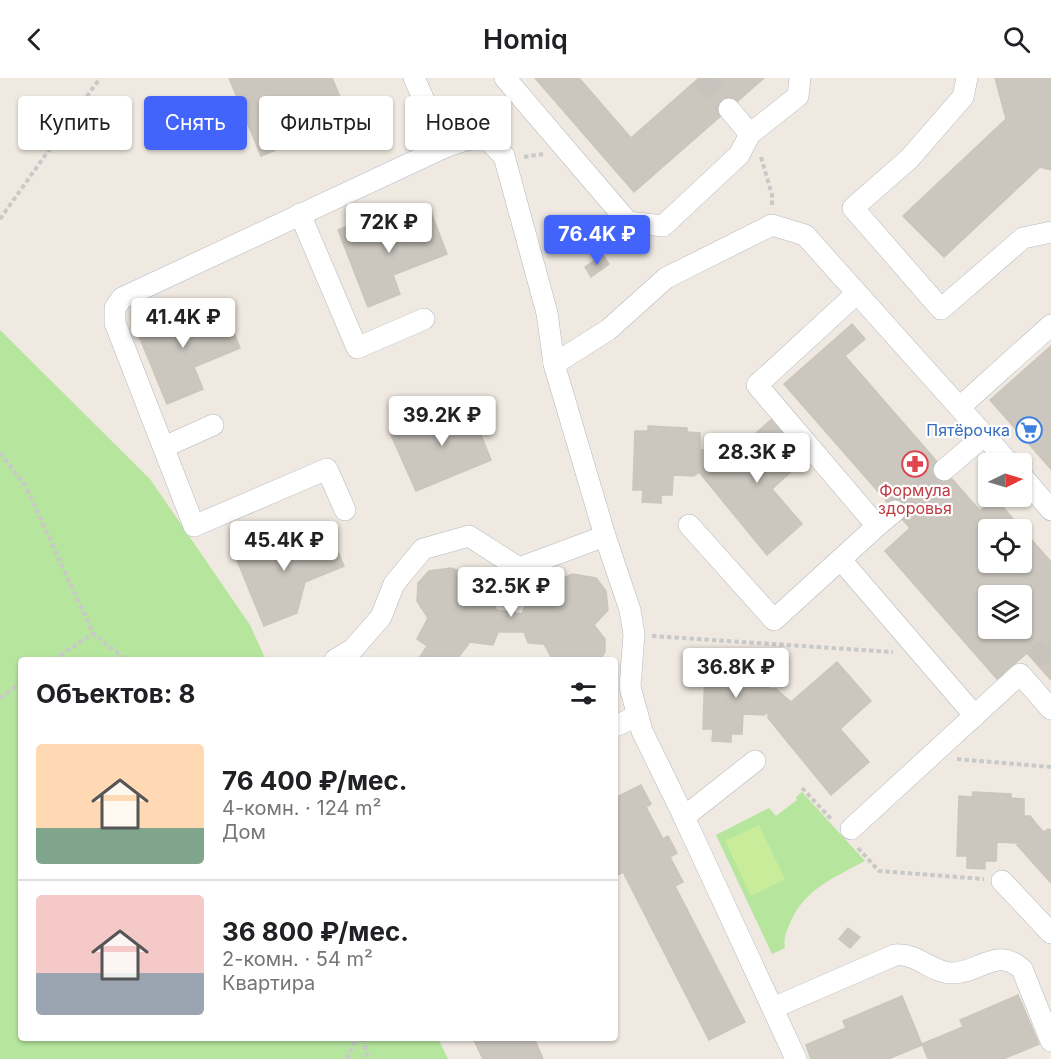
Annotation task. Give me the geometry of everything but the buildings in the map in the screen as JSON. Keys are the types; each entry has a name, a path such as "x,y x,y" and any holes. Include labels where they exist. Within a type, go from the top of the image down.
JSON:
{"lane":[{"path":"414,78 422,96"},
{"path":"505,78 628,222 663,226 739,155 750,134 798,96 800,78"},
{"path":"967,78 963,97 909,159 853,208 941,309 1023,238 1051,232"},
{"path":"729,109 750,134"},
{"path":"345,510 327,469 194,526 115,323 115,308 122,298 439,150"},
{"path":"498,150 504,156 547,313 554,364 605,536 630,610 633,634 623,690 638,716 642,731 796,1059"},
{"path":"300,214 357,348 424,319"},
{"path":"554,364 608,330 666,278 772,225 805,236 1001,453"},
{"path":"856,294 757,385 877,526"},
{"path":"960,407 1051,325"},
{"path":"164,447 213,425"},
{"path":"944,470 985,435"},
{"path":"1032,488 1051,510"},
{"path":"689,525 774,620 895,511"},
{"path":"340,657 353,649 381,617 394,584 423,549 469,536 519,568 605,536"},
{"path":"842,560 975,716"},
{"path":"847,832 1026,667 1051,709"},
{"path":"618,725 638,716"},
{"path":"684,817 756,761"},
{"path":"1002,880 1051,933"},
{"path":"773,1008 895,955 905,954 951,973 971,970 997,959 1005,959 1015,962 1022,969 1051,1041"}],"path":[{"path":"0,219 100,78"},
{"path":"750,134 764,163 772,195 772,225"},
{"path":"505,160 567,150"},
{"path":"0,453 25,485 93,633 122,657"},
{"path":"58,657 93,633"},
{"path":"633,634 922,654"},
{"path":"0,698 18,685"},
{"path":"929,757 1051,767"},
{"path":"802,788 847,832 879,871 1002,880"},
{"path":"347,1059 355,1041"},
{"path":"363,1041 368,1059"}],"green space":[{"path":"0,330 150,479 250,625 265,657 18,657 18,1041 439,1041 448,1059 0,1059"},
{"path":"802,792 865,861 822,885 804,900 788,928 785,948 772,954 716,835 769,808 776,816 797,800 796,797"},
{"path":"759,825 785,879 751,896 725,841"}],"tunnel":[{"path":"701,78 729,109"},
{"path":"895,511 944,470"},
{"path":"1033,660 1051,644"}],"place":[{"name":"Пятёрочка","path":"1029,430"},
{"name":"Формула здоровья","path":"915,464"}]}
